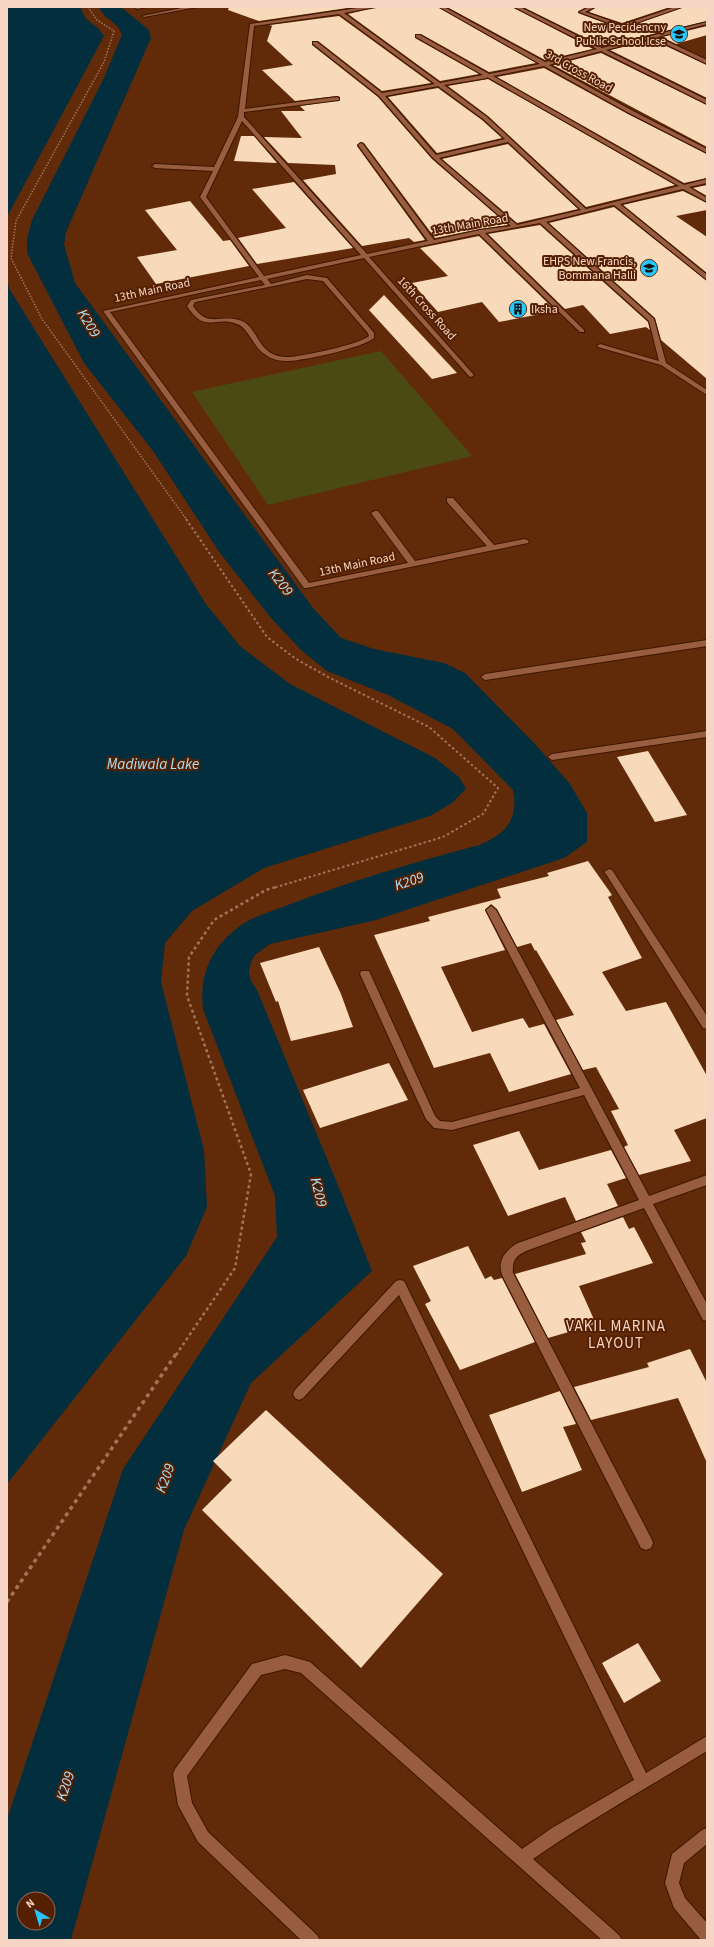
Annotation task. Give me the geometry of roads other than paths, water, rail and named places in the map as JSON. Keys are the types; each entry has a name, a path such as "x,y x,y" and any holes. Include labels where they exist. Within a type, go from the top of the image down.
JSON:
{"street":[{"path":"137,8 145,7"},
{"path":"144,16 194,7"},
{"path":"269,286 203,197 242,114 252,25 374,7"},
{"name":"3rd Cross Road","path":"441,7 707,151"},
{"path":"516,7 707,102"},
{"path":"593,7 581,12 622,27 680,7"},
{"path":"340,12 485,118 585,211"},
{"path":"380,95 545,64 707,23"},
{"path":"698,25 707,29"},
{"path":"418,36 707,200"},
{"path":"653,36 707,62"},
{"path":"316,43 380,95 435,157 516,227"},
{"path":"242,114 338,99"},
{"name":"16th Cross Road","path":"242,114 471,375"},
{"path":"435,157 509,140"},
{"path":"361,145 432,242"},
{"path":"154,166 216,169"},
{"name":"13th Main Road","path":"525,541 307,586 106,311 480,232 516,227 707,181"},
{"path":"615,203 707,278"},
{"path":"541,221 652,320 663,364"},
{"path":"480,232 582,331"},
{"path":"307,277 326,279 371,333 372,337 367,341 358,344 290,359 278,359 263,351 255,344 246,326 240,322 205,321 197,317 190,306 193,301 269,286 307,277"},
{"path":"600,346 663,364 707,393"},
{"path":"450,500 493,548"},
{"path":"375,513 413,564"},
{"path":"485,677 707,643"},
{"path":"552,758 707,734"},
{"path":"609,872 707,1025"},
{"path":"491,910 707,1316"},
{"path":"365,974 431,1119 438,1125 452,1126 587,1090"},
{"path":"646,1543 507,1272 506,1262 510,1253 522,1247 707,1180"},
{"path":"298,1394 400,1285 643,1783"},
{"path":"312,1940 203,1837 184,1805 180,1774 257,1669 285,1662 305,1667 614,1940"},
{"path":"521,1858 556,1833 643,1783 707,1743"},
{"path":"707,1835 677,1859 672,1883 679,1904 707,1935"}],"water":[{"path":"7,7 80,7 86,19 98,28 104,36 7,217"},
{"name":"K209","path":"99,7 121,7 149,30 151,38 66,232 64,244 75,283 313,608 341,638 374,649 444,663 465,673 536,745 570,784 587,813 587,842 564,858 376,920 270,944 255,955 251,962 249,972 251,981 257,990 372,1271 251,1383 184,1530 71,1940 7,1940 7,1819 123,1469 277,1237 275,1196 203,1009 203,986 208,965 219,946 227,937 236,929 254,918 311,896 359,880 479,845 503,831 512,818 514,810 513,790 453,729 388,695 327,671 301,650 271,618 220,553 153,451 84,363 27,253 27,239 32,220 103,80 122,35 118,27 104,15"},
{"name":"Madiwala Lake","path":"7,281 10,290 206,604 240,646 290,684 435,758 459,777 466,789 452,803 430,816 264,868 192,911 165,943 161,982 204,1150 207,1207 186,1256 7,1484"}],"place":[{"name":"New Pecidencny Public School Icse","path":"679,34"},
{"name":"EHPS New Francis, Bommana Halli","path":"649,268"},
{"name":"Iksha","path":"518,309"}],"district":[{"name":"VAKIL MARINA LAYOUT","path":"616,1334"}]}
